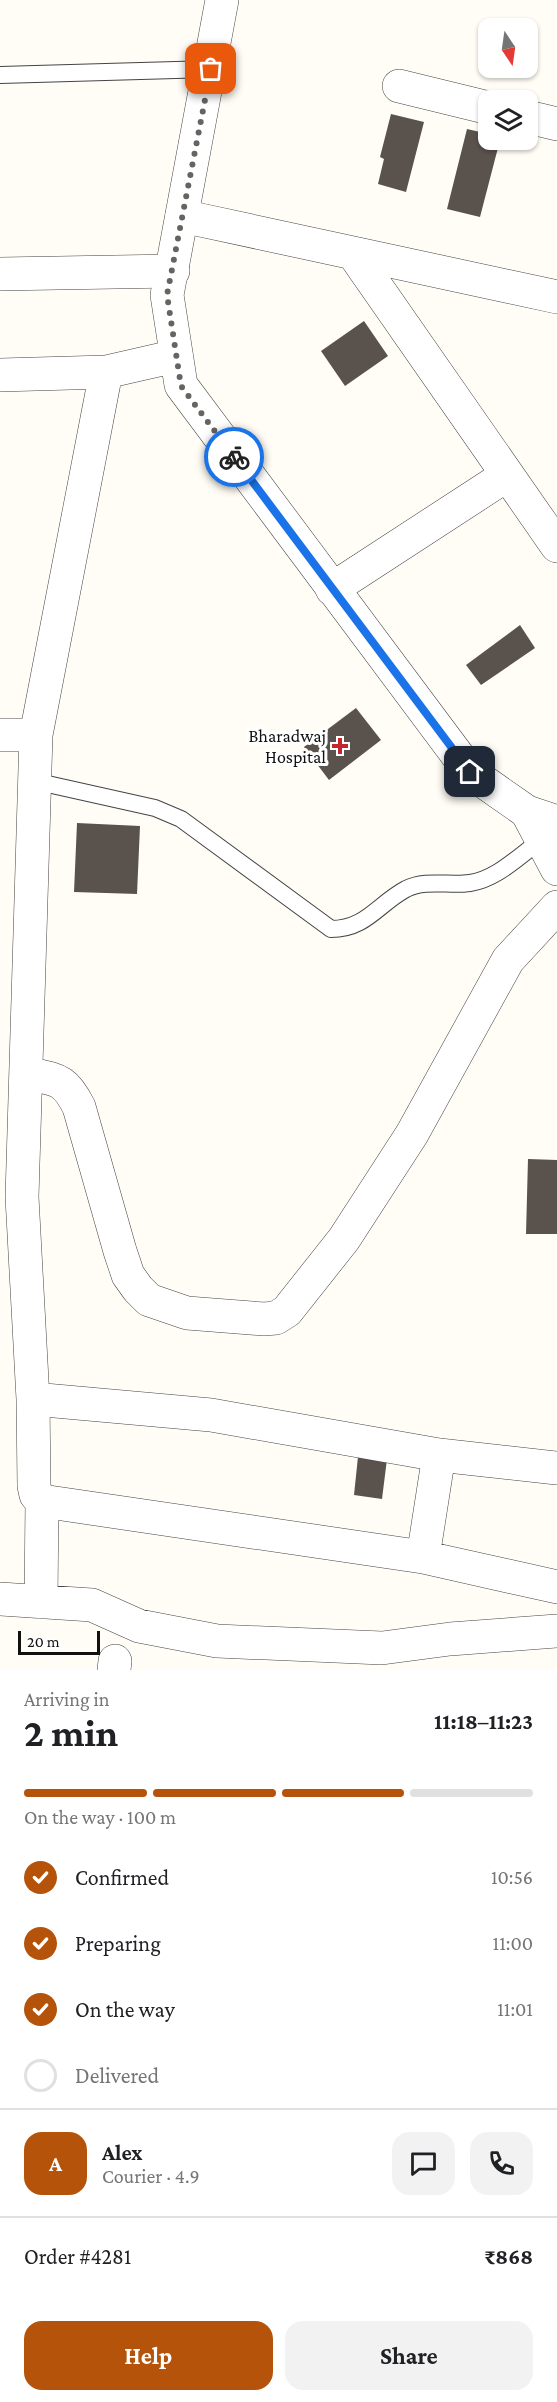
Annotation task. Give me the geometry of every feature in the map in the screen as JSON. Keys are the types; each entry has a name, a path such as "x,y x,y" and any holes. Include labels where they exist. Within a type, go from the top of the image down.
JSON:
{"street":[{"path":"222,0 211,69 167,295 181,386 470,772 541,825 557,869"},
{"path":"399,86 478,105"},
{"path":"538,119 557,124"},
{"path":"182,216 557,297"},
{"path":"353,253 557,546"},
{"path":"0,274 173,271"},
{"path":"0,375 106,372 176,356"},
{"path":"106,372 36,735 26,1072 11,1197 33,1399 36,1495 42,1501 423,1557 557,1587"},
{"path":"332,588 507,475"},
{"path":"0,735 36,735"},
{"path":"26,1072 58,1080 69,1088 79,1107 128,1275 149,1300 187,1313 276,1318 287,1311 344,1239 411,1134 508,960 557,907"},
{"path":"33,1399 211,1415 439,1455 557,1468"},
{"path":"423,1557 439,1455"},
{"path":"41,1602 42,1501"},
{"path":"0,1599 92,1605 139,1626 218,1641 382,1648 450,1639 557,1631"}],"lane":[{"path":"0,75 211,69"},
{"path":"34,782 155,808 181,819 331,929 345,929 364,921 407,888 424,884 469,883 483,880 496,873 541,825"}],"building":[{"path":"391,114 424,122 406,192 378,184 384,159 380,157"},
{"path":"467,129 478,132 478,150 497,150 480,217 447,209"},
{"path":"364,321 388,356 345,386 321,351"},
{"path":"520,625 535,648 481,685 466,665"},
{"path":"356,708 381,740 329,780 304,747"},
{"path":"77,823 140,826 137,894 74,892"},
{"path":"528,1159 557,1160 557,1234 526,1234"},
{"path":"359,1447 388,1451 382,1499 354,1495"}],"way so far":[{"path":"211,69 167,295 181,386 234,457"}],"place":[{"name":"Bharadwaj Hospital","path":"340,746"}],"route":[{"path":"234,457 470,772"}]}
